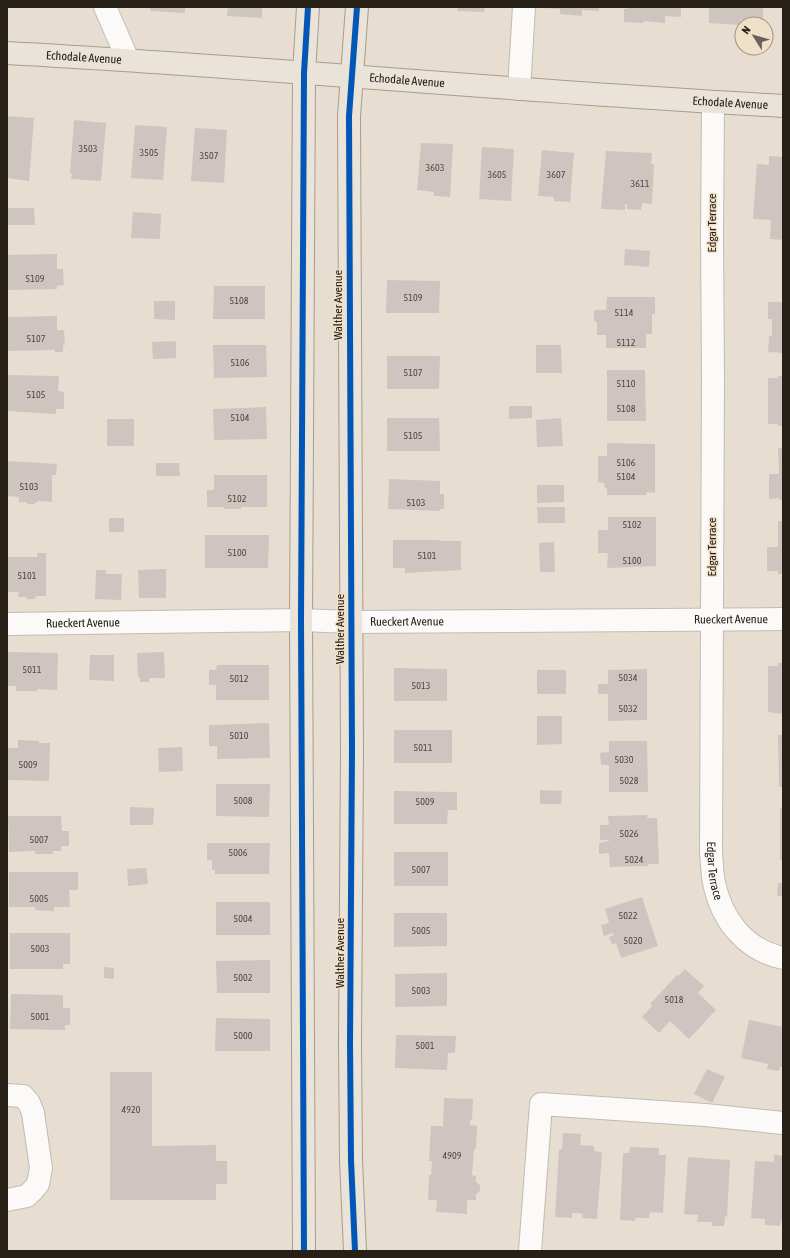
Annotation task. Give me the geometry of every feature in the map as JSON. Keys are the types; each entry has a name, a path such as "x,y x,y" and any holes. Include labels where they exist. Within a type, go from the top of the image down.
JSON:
{"main road":[{"path":"304,1251 301,620 304,73 308,7"},
{"name":"Walther Avenue","path":"354,1251 350,1050 352,759 348,242 349,116 357,7"},
{"name":"Echodale Avenue","path":"7,53 128,60 519,89 783,106"}],"street":[{"path":"105,7 128,60"},
{"path":"519,89 524,7"},
{"name":"Edgar Terrace","path":"713,102 711,852 714,882 721,906 732,927 749,943 775,957 783,958"},
{"name":"Rueckert Avenue","path":"7,624 301,620 351,622 783,619"},
{"path":"7,1095 23,1096 29,1103 33,1113 41,1168 38,1184 27,1196 7,1200"},
{"path":"530,1251 541,1104 704,1115 783,1123"}],"building":[{"path":"150,7 185,7 185,13 150,11"},
{"path":"228,7 262,7 262,18 227,16"},
{"path":"458,7 485,7 484,12 457,11"},
{"path":"544,7 599,7 599,11 582,10 582,16 560,14 560,9"},
{"path":"628,7 681,7 681,17 665,16 665,23 644,21 643,23 624,22 624,9 627,9"},
{"path":"709,7 763,7 763,16 734,16 734,25 709,23"},
{"path":"7,116 34,118 29,181 7,178"},
{"path":"74,120 106,123 101,181 71,179 72,174 70,173"},
{"path":"135,125 167,127 163,180 131,178"},
{"path":"195,128 227,130 224,183 191,181"},
{"path":"421,143 453,144 450,197 434,196 434,192 417,190"},
{"path":"482,147 514,149 511,201 479,199"},
{"path":"542,150 574,153 570,202 554,201 554,197 538,196"},
{"path":"606,151 652,153 651,164 654,164 652,204 642,203 641,210 627,209 627,204 625,204 625,210 601,209"},
{"path":"769,156 783,157 783,240 770,239 771,220 753,219 757,164 769,165"},
{"path":"7,208 34,208 35,225 7,225"},
{"path":"133,212 161,214 160,239 131,238"},
{"path":"625,249 650,251 649,267 624,265"},
{"path":"57,254 57,269 63,269 64,285 57,286 57,289 7,290 7,255"},
{"path":"387,280 440,281 439,313 386,313"},
{"path":"214,286 265,286 265,319 213,319"},
{"path":"607,297 655,297 655,314 652,314 652,334 646,334 646,348 606,348 606,335 597,335 597,322 594,321 594,310 606,310"},
{"path":"154,301 175,301 175,320 154,319"},
{"path":"768,302 783,302 783,353 768,352 769,336 772,336 772,319 768,319"},
{"path":"57,316 57,330 64,330 65,345 63,345 63,352 55,352 55,350 7,351 7,317"},
{"path":"176,341 176,358 153,359 152,342"},
{"path":"213,345 266,345 267,377 214,378"},
{"path":"536,345 561,345 562,373 536,373"},
{"path":"387,356 440,356 439,389 387,389"},
{"path":"607,370 645,370 646,421 607,421"},
{"path":"7,375 59,376 58,391 64,392 64,409 56,409 56,414 7,411"},
{"path":"778,376 783,376 783,426 778,426 778,424 768,424 768,378 778,378"},
{"path":"509,406 532,406 532,418 509,419"},
{"path":"266,407 267,439 214,440 213,409"},
{"path":"387,418 439,418 440,451 387,451"},
{"path":"561,418 563,446 537,447 536,420"},
{"path":"107,419 134,419 134,446 107,446"},
{"path":"607,443 655,444 655,493 647,492 646,495 607,495 607,488 605,488 604,483 598,482 598,456 607,456"},
{"path":"778,448 783,448 783,500 779,500 779,498 769,499 769,474 779,474"},
{"path":"7,461 57,464 56,475 52,475 52,502 38,501 34,504 28,504 26,502 19,502 19,497 7,496"},
{"path":"156,463 179,463 180,476 156,476"},
{"path":"214,475 267,475 267,507 241,507 241,509 224,509 224,507 207,507 207,490 214,490"},
{"path":"389,479 440,481 440,494 444,494 444,509 440,509 440,511 388,509"},
{"path":"537,485 564,485 564,502 537,503"},
{"path":"537,507 565,507 565,523 538,523"},
{"path":"608,517 656,517 656,566 607,568 608,553 598,553 598,530 608,530"},
{"path":"109,518 124,518 124,532 109,532"},
{"path":"778,521 783,521 783,574 778,574 778,571 767,571 767,547 778,547"},
{"path":"205,535 269,535 268,568 205,568"},
{"path":"393,540 461,541 461,570 405,573 405,568 393,568"},
{"path":"554,542 555,572 540,572 539,543"},
{"path":"37,553 46,553 46,596 37,596 34,599 27,599 26,597 18,597 19,592 7,592 7,557 37,557"},
{"path":"166,569 166,598 139,598 138,570"},
{"path":"96,570 106,570 106,574 122,574 121,600 95,599"},
{"path":"7,652 58,653 57,690 37,689 37,691 16,691 16,686 7,686"},
{"path":"164,652 165,678 149,678 149,682 140,682 140,678 138,677 137,653"},
{"path":"90,655 114,655 114,681 89,680"},
{"path":"778,663 783,663 783,714 768,712 768,666 778,666"},
{"path":"217,665 269,665 269,700 216,700 216,685 209,685 209,670 216,670"},
{"path":"394,668 447,669 447,701 394,701"},
{"path":"647,669 647,720 608,721 608,694 598,694 598,684 608,684 608,670"},
{"path":"537,670 566,670 566,694 537,694"},
{"path":"537,716 562,716 562,744 537,745"},
{"path":"269,723 270,758 217,759 217,746 209,746 209,725"},
{"path":"394,730 452,730 452,763 394,763"},
{"path":"778,735 783,735 783,787 779,787"},
{"path":"18,740 50,743 49,781 7,780 7,748 18,748"},
{"path":"609,741 647,741 648,792 609,792 609,765 601,765 600,753 609,752"},
{"path":"182,747 183,771 159,772 158,748"},
{"path":"216,784 270,784 269,817 216,816"},
{"path":"540,790 562,791 561,804 540,804"},
{"path":"394,791 457,792 457,810 448,810 447,824 394,824"},
{"path":"130,807 154,808 153,825 130,825"},
{"path":"780,808 783,808 783,860 780,860"},
{"path":"648,815 647,818 657,818 659,864 648,864 648,866 610,867 609,853 599,854 599,843 609,841 600,840 600,825 609,825 608,816"},
{"path":"8,816 61,816 62,831 69,831 69,846 61,846 61,851 53,851 53,854 35,854 35,851 9,852"},
{"path":"207,843 270,843 269,874 215,874 215,870 212,870 212,860 207,860"},
{"path":"394,852 448,852 448,886 394,886"},
{"path":"146,868 148,884 128,886 127,869"},
{"path":"9,872 78,872 78,890 69,890 70,907 54,907 54,911 35,910 35,907 9,907"},
{"path":"778,883 783,883 783,896 777,896"},
{"path":"642,897 658,946 621,958 616,943 612,945 609,937 614,935 613,933 604,936 601,925 609,923 605,909"},
{"path":"216,902 270,902 270,935 216,935"},
{"path":"394,913 447,913 447,946 394,947"},
{"path":"10,933 70,933 70,964 63,964 63,969 10,969"},
{"path":"270,960 270,993 217,993 216,961"},
{"path":"104,967 114,968 114,979 104,978"},
{"path":"685,969 704,986 698,993 716,1010 689,1039 670,1021 659,1033 642,1017 652,1006 650,1004 677,975 678,976"},
{"path":"447,973 447,1006 395,1007 395,974"},
{"path":"11,994 63,995 63,1008 70,1008 70,1025 65,1025 65,1030 10,1029"},
{"path":"216,1018 270,1019 270,1051 215,1051"},
{"path":"749,1020 783,1027 783,1067 780,1067 779,1071 767,1069 768,1064 741,1058"},
{"path":"396,1035 456,1036 455,1053 448,1053 447,1070 395,1068"},
{"path":"707,1069 725,1077 712,1103 694,1094"},
{"path":"110,1072 152,1072 152,1146 216,1145 216,1161 227,1161 227,1184 216,1184 216,1200 110,1200"},
{"path":"444,1098 473,1099 472,1120 470,1120 470,1125 477,1126 476,1149 474,1149 472,1175 476,1176 476,1182 480,1185 480,1191 476,1194 476,1200 467,1200 467,1214 436,1212 437,1200 428,1200 429,1175 431,1175 432,1161 429,1161 431,1126 443,1126"},
{"path":"563,1133 581,1134 580,1145 594,1146 594,1151 602,1152 597,1219 582,1218 583,1214 578,1213 572,1213 572,1218 555,1217 559,1149 562,1149"},
{"path":"630,1147 659,1148 659,1155 666,1155 663,1213 650,1212 649,1218 635,1218 635,1221 620,1220 623,1153 629,1153"},
{"path":"774,1155 783,1156 783,1220 781,1220 780,1226 765,1225 765,1219 751,1218 755,1161 774,1162"},
{"path":"688,1157 730,1160 727,1217 725,1216 724,1226 712,1226 712,1222 697,1222 698,1215 684,1214"}],"cycle path":[{"path":"304,1251 301,620 304,73 308,7"},
{"path":"355,1251 351,1160 350,1043 352,751 349,116 357,7"}]}
